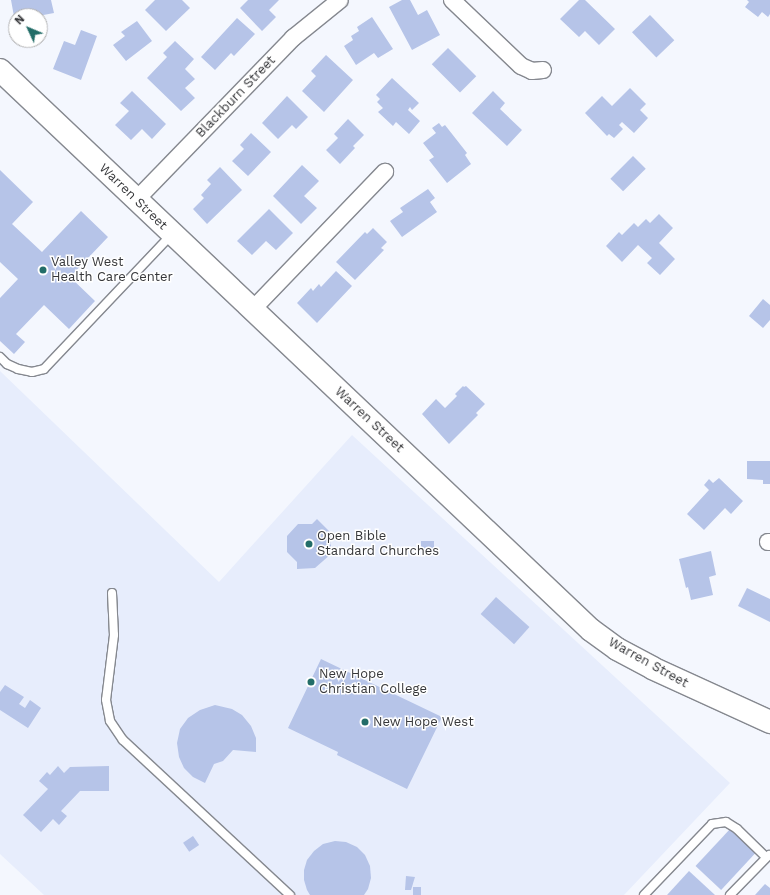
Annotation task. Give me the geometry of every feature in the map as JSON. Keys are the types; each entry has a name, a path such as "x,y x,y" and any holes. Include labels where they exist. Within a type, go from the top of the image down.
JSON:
{"street":[{"name":"Blackburn Street","path":"136,200 293,38 340,0"},
{"path":"452,0 521,66 532,71 543,70"},
{"name":"Warren Street","path":"0,70 591,630 617,649 652,668 770,722"},
{"path":"252,310 384,172"}],"lane":[{"path":"0,357 7,364 18,369 32,372 44,368 172,234"},
{"path":"112,593 114,635 106,700 110,721 123,740 290,895"},
{"path":"644,895 712,824 726,822 737,829 768,855 730,895"}],"shaded area":[{"name":"New Hope Christian College","path":"0,371 219,582 352,435 730,783 624,895 44,895 0,854"}],"building":[{"path":"11,0 51,0 54,13 48,14 48,8 12,8"},
{"path":"155,0 182,0 190,8 166,31 145,10"},
{"path":"248,0 279,0 269,10 276,17 262,31 240,8"},
{"path":"402,0 410,0 418,15 427,10 440,35 412,50 389,7"},
{"path":"579,0 585,0 615,29 599,45 585,31 579,37 560,19"},
{"path":"747,0 770,0 770,14 768,17 762,12 758,17 745,7 749,2"},
{"path":"650,15 674,40 656,58 632,32"},
{"path":"372,17 393,49 378,58 374,53 356,65 344,46 353,40 351,36 359,31 357,27"},
{"path":"237,18 255,34 234,56 231,53 215,70 201,57"},
{"path":"137,21 152,41 126,61 113,45 125,36 121,32"},
{"path":"81,30 97,36 81,80 53,69 64,41 75,45"},
{"path":"175,41 194,59 185,69 195,79 185,88 195,98 181,111 147,78 167,57 163,53"},
{"path":"448,48 476,76 460,93 432,64"},
{"path":"326,55 353,80 324,112 302,91 316,76 311,71"},
{"path":"392,78 419,103 412,110 410,107 408,110 420,121 409,134 396,122 393,126 378,112 383,108 377,102 380,99 376,95"},
{"path":"630,88 646,104 640,110 648,118 634,133 622,122 619,125 623,129 614,138 609,134 607,136 585,113 602,96 612,106"},
{"path":"132,91 166,124 152,139 142,129 131,140 115,125 129,111 120,103"},
{"path":"493,91 505,103 500,109 522,130 507,146 472,113"},
{"path":"287,96 308,117 296,129 292,125 278,139 262,123"},
{"path":"348,119 364,135 353,146 355,148 340,164 326,150 338,138 334,134"},
{"path":"439,123 442,127 445,125 467,153 465,155 471,164 447,183 429,160 434,157 423,143 436,133 432,128"},
{"path":"251,133 271,152 248,176 232,161 244,149 240,145"},
{"path":"633,156 646,169 623,191 610,179"},
{"path":"302,165 319,181 304,196 317,208 301,224 273,196"},
{"path":"220,167 242,190 207,224 193,209 204,198 201,195 211,184 207,180"},
{"name":"Valley West Health Care Center","path":"0,170 33,202 12,224 42,252 81,211 108,237 70,277 95,301 69,329 44,305 16,334 25,342 14,354 0,341 0,298 18,279 0,262"},
{"path":"428,189 435,198 430,202 437,212 402,237 390,221 403,212 400,208"},
{"path":"269,209 293,233 276,250 266,241 252,255 237,241"},
{"path":"659,214 673,228 659,243 675,259 660,275 647,263 652,258 638,245 622,262 606,246 619,232 622,235 634,223 638,227 646,219 650,223"},
{"path":"373,228 387,242 381,248 384,250 355,280 336,262 365,232 367,234"},
{"path":"336,271 352,286 317,323 297,303 311,288 313,291 319,284 321,287"},
{"path":"763,299 770,305 770,320 763,328 749,316"},
{"path":"463,386 466,386 485,404 476,413 478,415 449,444 422,414 436,399 445,408 457,396 455,394"},
{"path":"747,461 770,461 770,484 763,484 763,480 747,479"},
{"path":"719,478 743,501 731,514 725,508 704,530 687,514 709,490 704,485 709,479 713,483"},
{"name":"Open Bible Standard Churches","path":"317,519 331,533 331,554 315,568 297,569 297,562 287,552 287,536 298,524 312,524"},
{"path":"421,541 434,541 434,552 421,552"},
{"path":"711,551 716,575 709,577 713,595 691,600 688,587 686,588 679,559"},
{"path":"747,588 770,599 770,622 738,606"},
{"path":"496,597 529,627 514,644 481,614"},
{"name":"New Hope West","path":"321,659 442,717 407,789 337,755 338,752 288,728"},
{"path":"5,685 24,697 19,704 25,708 30,700 41,708 28,728 0,710 0,692"},
{"path":"215,705 232,709 242,715 251,726 256,738 256,752 233,750 223,761 214,764 205,783 193,777 184,768 179,757 177,743 180,729 188,718 200,710"},
{"path":"58,766 64,773 70,767 109,766 109,791 80,791 61,811 67,816 59,825 53,819 41,832 23,815 48,789 39,781 47,772 50,775"},
{"path":"731,828 757,852 721,890 696,866"},
{"path":"193,836 199,845 189,852 183,843"},
{"path":"335,841 346,842 357,847 365,855 370,866 371,878 368,889 364,895 310,895 307,890 304,880 304,870 307,860 314,851 323,844"},
{"path":"689,871 715,895 667,895"},
{"path":"406,876 415,877 411,890 405,890"},
{"path":"765,884 770,888 770,895 755,895"},
{"path":"413,887 421,887 421,895 413,895"}],"place":[{"name":"Valley West Health Care Center","path":"43,270"},
{"name":"Open Bible Standard Churches","path":"309,544"},
{"name":"New Hope Christian College","path":"311,682"},
{"name":"New Hope West","path":"365,722"}]}
